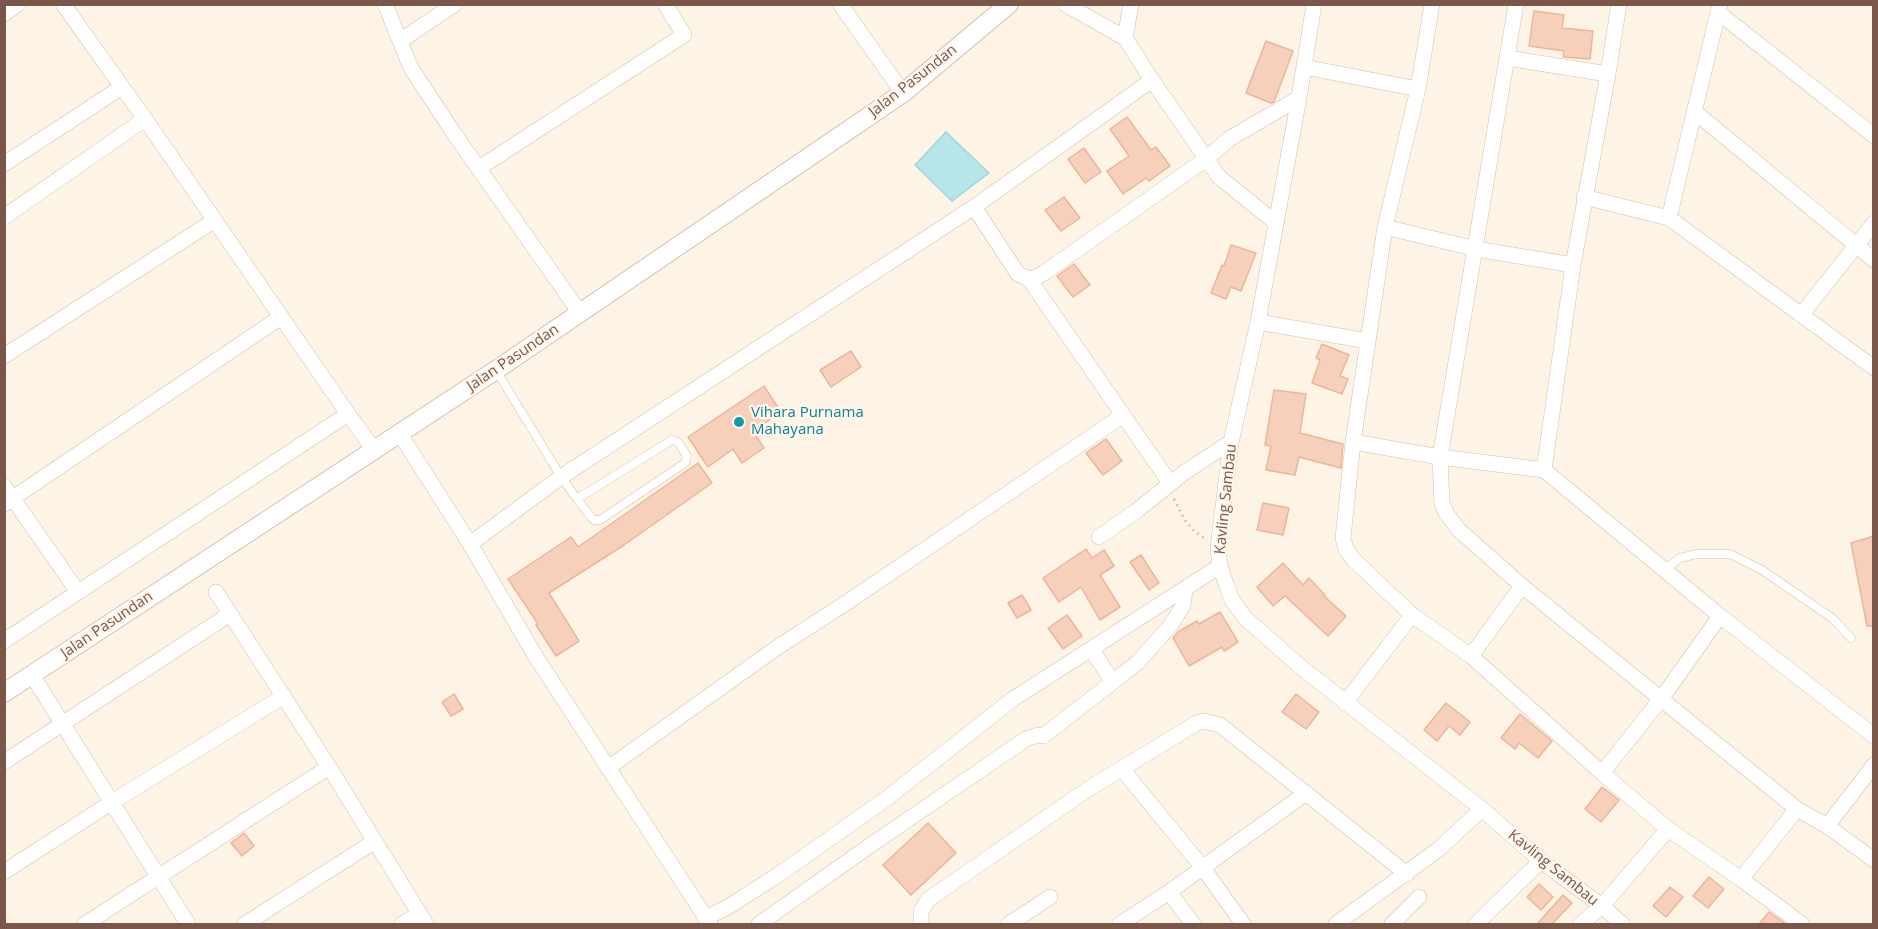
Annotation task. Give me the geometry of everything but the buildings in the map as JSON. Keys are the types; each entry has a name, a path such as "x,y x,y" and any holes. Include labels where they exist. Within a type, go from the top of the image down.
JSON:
{"street":[{"path":"4,14 18,4"},
{"path":"63,4 375,451"},
{"path":"385,4 411,68 580,313"},
{"path":"400,41 455,4"},
{"path":"479,168 684,35 665,4"},
{"path":"840,4 903,93"},
{"name":"Jalan Pasundan","path":"4,693 375,451 903,93 1009,4"},
{"path":"1065,4 1125,38 1218,177 1276,223"},
{"path":"1125,38 1131,4"},
{"name":"Kavling Sambau","path":"1314,4 1258,322 1231,442 1218,548 1220,566 1232,600 1245,618 1345,703 1482,809 1541,861 1602,906 1622,924"},
{"path":"1432,4 1418,89 1385,227 1353,442 1344,544 1353,559 1412,615 1471,656 1668,829 1802,924"},
{"path":"1516,4 1440,457 1442,503 1451,522 1522,586 1797,809 1827,826 1874,860"},
{"path":"1544,470 1573,265 1619,4"},
{"path":"1669,218 1719,9 1874,136"},
{"path":"1507,58 1608,74"},
{"path":"1304,67 1418,89"},
{"path":"470,544 561,477 974,207 1152,81"},
{"path":"4,164 122,87"},
{"path":"1029,279 1044,273 1206,159 1229,139 1299,98"},
{"path":"1695,112 1874,260"},
{"path":"4,217 145,119"},
{"path":"1584,197 1669,218 1874,368"},
{"path":"974,207 1018,274 1029,279 1170,483"},
{"path":"4,356 215,220"},
{"path":"1801,315 1874,223"},
{"path":"1385,227 1476,249 1573,265"},
{"path":"78,592 7,496 281,317"},
{"path":"1258,322 1368,341"},
{"path":"4,642 348,414"},
{"path":"608,768 775,649 849,602 1122,416"},
{"path":"400,434 470,544 536,657 707,921 778,875 894,792 1013,699 1220,566"},
{"path":"1099,537 1135,512 1170,483 1231,442"},
{"path":"1353,442 1440,457 1544,470 1720,616 1874,736"},
{"path":"1471,656 1522,586"},
{"path":"759,924 1026,739 1032,736 1044,736 1113,682 1138,662 1170,626 1183,606 1185,589"},
{"path":"216,592 329,767 423,919 402,924"},
{"path":"4,762 230,614"},
{"path":"1345,703 1412,615"},
{"path":"1602,773 1661,699 1720,616"},
{"path":"1091,649 1113,682"},
{"path":"32,675 188,924"},
{"path":"4,872 284,696"},
{"path":"921,924 921,911 929,899 1088,789 1197,723 1208,721 1220,725 1407,874"},
{"path":"1827,826 1874,765"},
{"path":"85,924 329,767"},
{"path":"1122,769 1203,868 1243,924"},
{"path":"1120,924 1169,892 1306,793"},
{"path":"1336,924 1439,849 1482,809"},
{"path":"1741,879 1797,809"},
{"path":"1581,924 1602,906 1668,829"},
{"path":"245,924 375,841"},
{"path":"1476,924 1541,861"},
{"path":"1169,892 1193,924"},
{"path":"1009,924 1050,897"},
{"path":"1392,924 1419,897"}],"lane":[{"path":"496,370 561,477 577,499 592,518 600,520 685,463 687,456 678,442 672,440 577,499"},
{"path":"1665,570 1680,558 1697,554 1730,554 1762,570 1832,618 1851,638"}],"path":[{"path":"1170,483 1175,502 1184,519 1194,531 1218,548"}],"water":[{"path":"946,132 989,173 952,201 915,165"}],"place":[{"name":"Vihara Purnama Mahayana","path":"739,422"}]}
